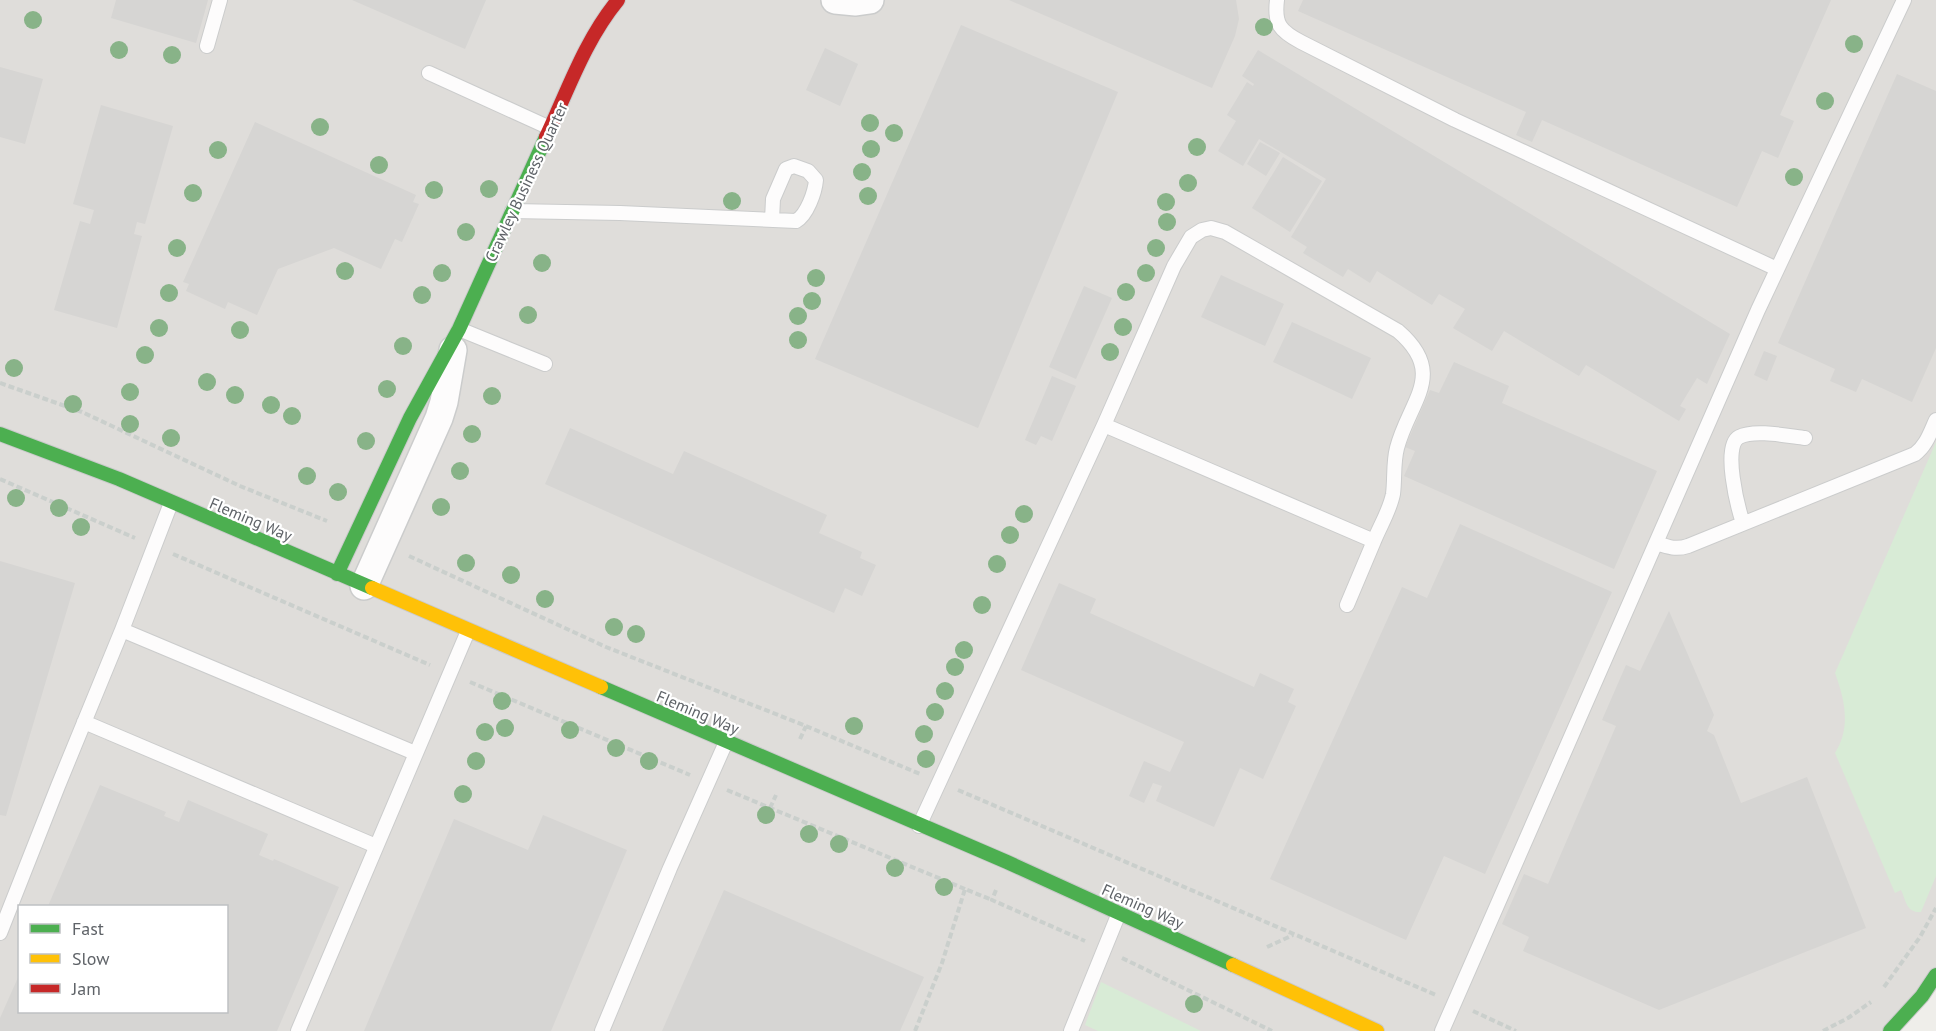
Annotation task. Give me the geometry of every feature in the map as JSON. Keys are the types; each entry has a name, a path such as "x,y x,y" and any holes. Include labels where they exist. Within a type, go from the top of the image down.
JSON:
{"street":[{"name":"Crawley Business Quarter","path":"593,35 602,0"},
{"name":"Crawley Business Quarter","path":"337,574 417,404 459,329 593,35 618,0"},
{"path":"835,0 856,2 870,0"},
{"name":"Crawley Business Quarter","path":"364,586 439,418 459,329"},
{"name":"Fleming Way","path":"0,434 119,479 1007,862 1377,1031"},
{"path":"1890,1031 1922,996 1936,975"}],"lane":[{"path":"207,46 220,0"},
{"path":"1277,0 1275,14 1280,27 1287,35 1300,42 1455,120 1777,269"},
{"path":"1442,1031 1777,269 1904,0"},
{"path":"429,73 551,128"},
{"path":"512,212 620,213 772,220"},
{"path":"919,826 1183,248 1191,237 1202,230 1211,228 1226,232 1398,331 1419,358 1423,372 1421,392 1397,448 1392,499 1347,605"},
{"path":"459,329 545,364"},
{"path":"1656,543 1680,549 1915,454 1922,449 1936,420"},
{"path":"1104,424 1374,541"},
{"path":"1743,523 1732,468 1731,450 1735,440 1740,436 1750,434 1805,438"},
{"path":"0,933 171,503"},
{"path":"122,630 415,753"},
{"path":"298,1031 468,630"},
{"path":"84,722 376,846"},
{"path":"602,1031 726,742"},
{"path":"1071,1031 1119,913"}],"path":[{"path":"0,383 82,412 240,486 357,533"},
{"path":"0,479 450,674 992,900"},
{"path":"383,544 606,647 806,726 1516,1031"},
{"path":"915,1031 942,963 965,889"},
{"path":"1879,993 1910,952 1936,908"},
{"path":"1823,1031 1848,1018 1875,998"}],"shaded area":[{"path":"0,0 1936,0 1936,975 1890,1031 0,1031"}],"green space":[{"path":"1936,442 1936,876 1921,912 1916,912 1909,908 1901,890 1895,893 1835,753 1843,734 1845,714 1835,673"},
{"path":"1101,982 1201,1031 1098,1031 1085,1025"}],"building":[{"path":"116,0 208,0 196,43 111,18"},
{"path":"352,0 486,0 465,49"},
{"path":"1009,0 1236,0 1239,19 1235,36 1212,88"},
{"path":"1303,0 1831,0 1780,115 1794,121 1778,158 1762,151 1737,207 1542,120 1532,142 1516,135 1526,112 1298,11"},
{"path":"961,25 1118,92 978,428 815,359"},
{"path":"825,48 858,64 840,106 806,90"},
{"path":"1258,50 1730,334 1707,384 1697,378 1680,406 1686,409 1679,421 1586,365 1579,376 1504,331 1492,351 1453,328 1465,309 1439,294 1432,305 1377,271 1370,283 1348,269 1343,277 1303,253 1307,247 1291,237 1326,179 1259,139 1243,166 1218,151 1236,121 1227,115 1247,82 1253,86 1254,84 1242,76"},
{"path":"0,67 43,79 25,144 0,137"},
{"path":"1897,74 1936,91 1936,348 1912,402 1862,379 1856,392 1830,381 1835,369 1778,343"},
{"path":"101,105 173,126 145,224 137,222 134,234 142,236 117,328 54,310 80,221 90,224 94,210 73,204"},
{"path":"255,122 416,195 413,202 419,204 402,242 395,239 381,269 334,248 278,269 257,315 228,302 225,309 186,291 189,284 183,282"},
{"path":"1260,142 1280,153 1266,176 1247,164"},
{"path":"1283,157 1322,181 1290,232 1252,208"},
{"path":"1221,275 1284,304 1265,346 1201,317"},
{"path":"1084,286 1112,298 1076,379 1049,367"},
{"path":"1292,322 1371,358 1352,399 1273,362"},
{"path":"1764,351 1777,356 1767,381 1754,375"},
{"path":"1454,362 1509,386 1502,403 1657,471 1614,569 1404,476 1415,451 1405,447 1430,390 1439,393"},
{"path":"1052,376 1076,386 1052,441 1041,436 1036,445 1025,440"},
{"path":"570,428 673,474 684,451 827,515 819,533 862,552 860,558 876,565 862,596 845,588 834,613 545,484"},
{"path":"1460,524 1612,592 1485,874 1444,856 1406,940 1270,879 1402,587 1427,598"},
{"path":"0,561 75,583 6,816 0,815"},
{"path":"1059,583 1096,599 1090,613 1254,687 1260,673 1294,689 1288,702 1296,706 1263,779 1240,768 1214,827 1156,801 1162,786 1153,783 1144,803 1129,796 1144,761 1170,772 1184,742 1021,670"},
{"path":"1669,611 1714,715 1707,731 1714,735 1741,803 1807,777 1866,928 1659,1010 1523,951 1529,937 1502,924 1524,874 1548,884 1616,726 1602,720 1626,665 1640,671"},
{"path":"100,785 166,812 164,816 179,822 188,800 268,834 259,855 273,861 274,859 339,887 277,1031 0,1031 0,1018 18,978 18,1013 228,1013 228,905 48,905"},
{"path":"543,815 627,850 551,1031 364,1031 454,819 528,850"},
{"path":"724,890 924,977 900,1031 662,1031"}],"traffic: fast":[{"path":"337,574 410,418 459,329 546,137"},
{"path":"0,434 119,479 372,588"},
{"path":"601,687 1007,862 1233,965"},
{"path":"1890,1031 1922,996 1936,975"}],"traffic: slow":[{"path":"372,588 601,687"},
{"path":"1233,965 1377,1031"}],"traffic: jam":[{"path":"546,137 587,49 606,15 618,0"}]}
